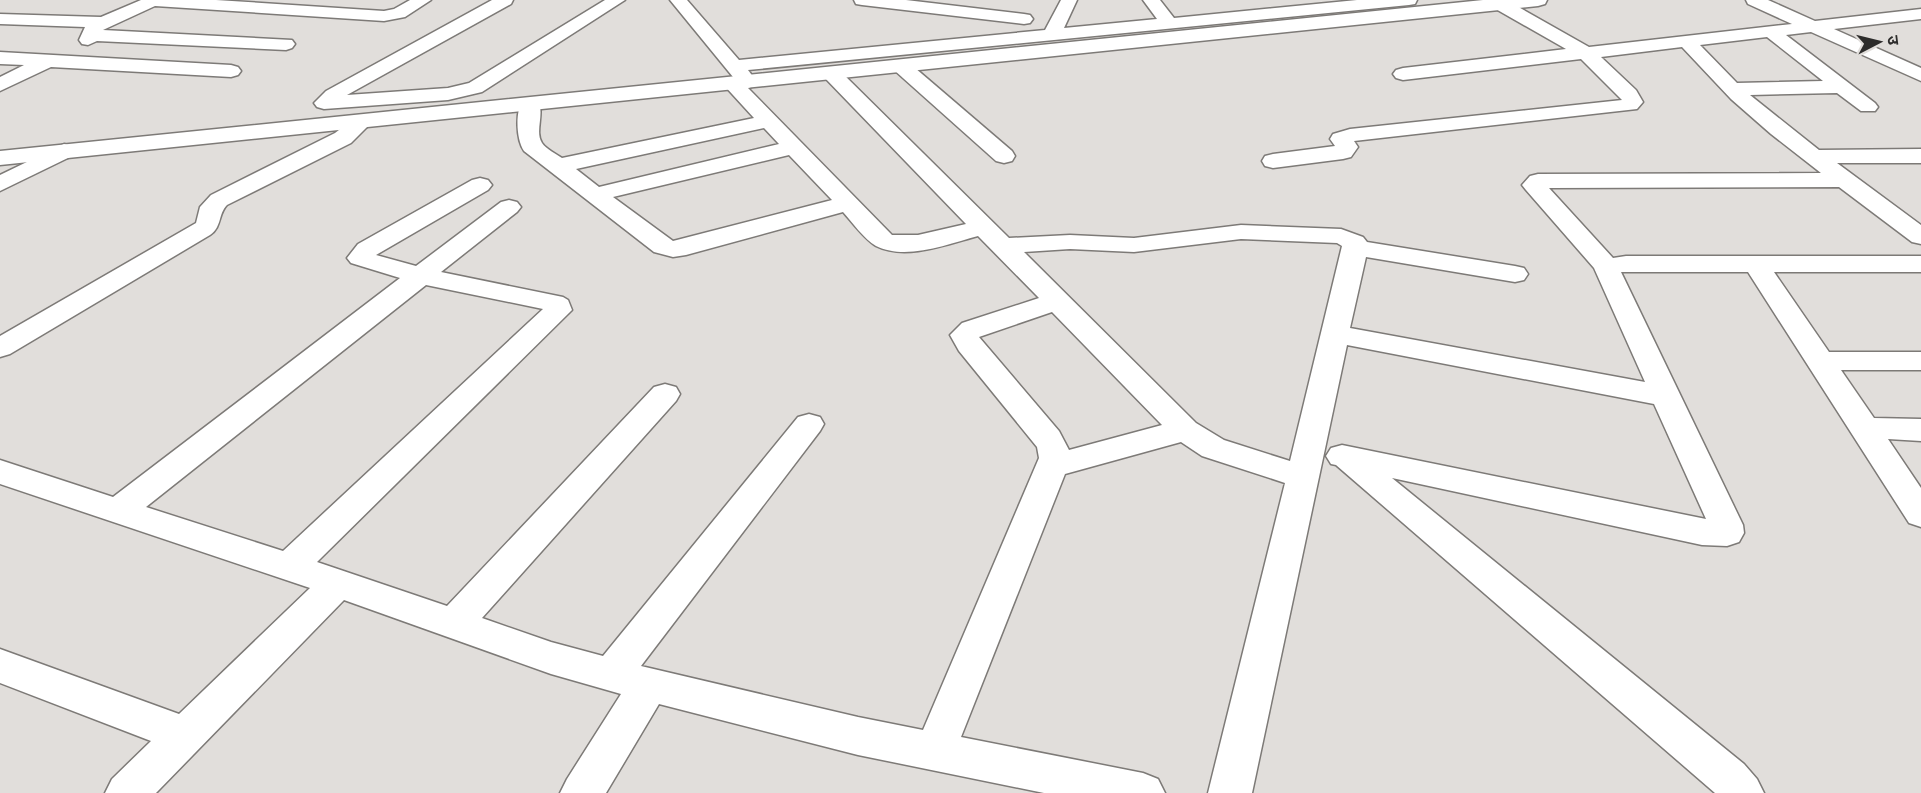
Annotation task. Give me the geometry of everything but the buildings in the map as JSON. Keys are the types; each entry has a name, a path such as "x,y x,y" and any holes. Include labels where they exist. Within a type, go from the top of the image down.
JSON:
{"street":[{"path":"0,85 46,61 99,28 153,1 384,16 399,13 423,0"},
{"path":"505,0 333,96 324,104 376,112 475,88 617,0"},
{"path":"678,0 740,76 768,121 883,240 891,244 993,236 1134,245 1241,232 1350,238 1355,248 1335,334 1318,460 1230,793"},
{"path":"862,0 1024,19"},
{"path":"1051,36 1069,0"},
{"path":"1151,0 1170,24"},
{"path":"1240,0 1259,21"},
{"path":"0,158 376,112 530,104 740,76 1259,21 1409,0"},
{"path":"740,76 831,73 901,66 1051,36 1170,24 1259,21 1538,0"},
{"path":"1754,0 1917,71"},
{"path":"1273,161 1343,152 1347,147 1341,139 1350,135 1630,105 1634,102 1629,94 1586,53 1500,4"},
{"path":"1403,75 1921,14"},
{"path":"970,52 969,38 988,15"},
{"path":"0,20 286,44"},
{"path":"1771,32 1868,107"},
{"path":"1687,42 1733,89 1778,130 1921,237"},
{"path":"0,58 231,71"},
{"path":"901,66 1004,156"},
{"path":"831,73 1185,430 1214,448 1359,467 1729,778 1742,793"},
{"path":"1733,89 1842,87"},
{"path":"530,104 529,141 593,195 663,247 673,249 848,203"},
{"path":"0,348 207,226 212,207 228,194 317,153 352,133 376,112"},
{"path":"557,166 768,121"},
{"path":"593,195 794,147"},
{"path":"0,184 64,151"},
{"path":"1814,157 1921,156"},
{"path":"1318,460 1702,532 1726,532 1726,525 1607,267 1534,185 1538,181 1845,180"},
{"path":"289,567 558,310 558,306 554,303 421,276 363,260 360,255 480,185"},
{"path":"118,511 509,207"},
{"path":"1355,248 1515,274"},
{"path":"1607,267 1626,264 1921,264"},
{"path":"1756,264 1864,428 1916,498"},
{"path":"934,752 1055,458 1053,447 969,345 964,334 972,329 1057,301"},
{"path":"1335,334 1666,396"},
{"path":"1820,361 1921,361"},
{"path":"453,625 665,394"},
{"path":"582,793 630,680 809,424"},
{"path":"1864,428 1921,430"},
{"path":"1051,466 1185,430"},
{"path":"0,472 338,583 551,658 630,680 858,736 1143,793"},
{"path":"128,793 338,583"},
{"path":"0,666 186,735"}]}
